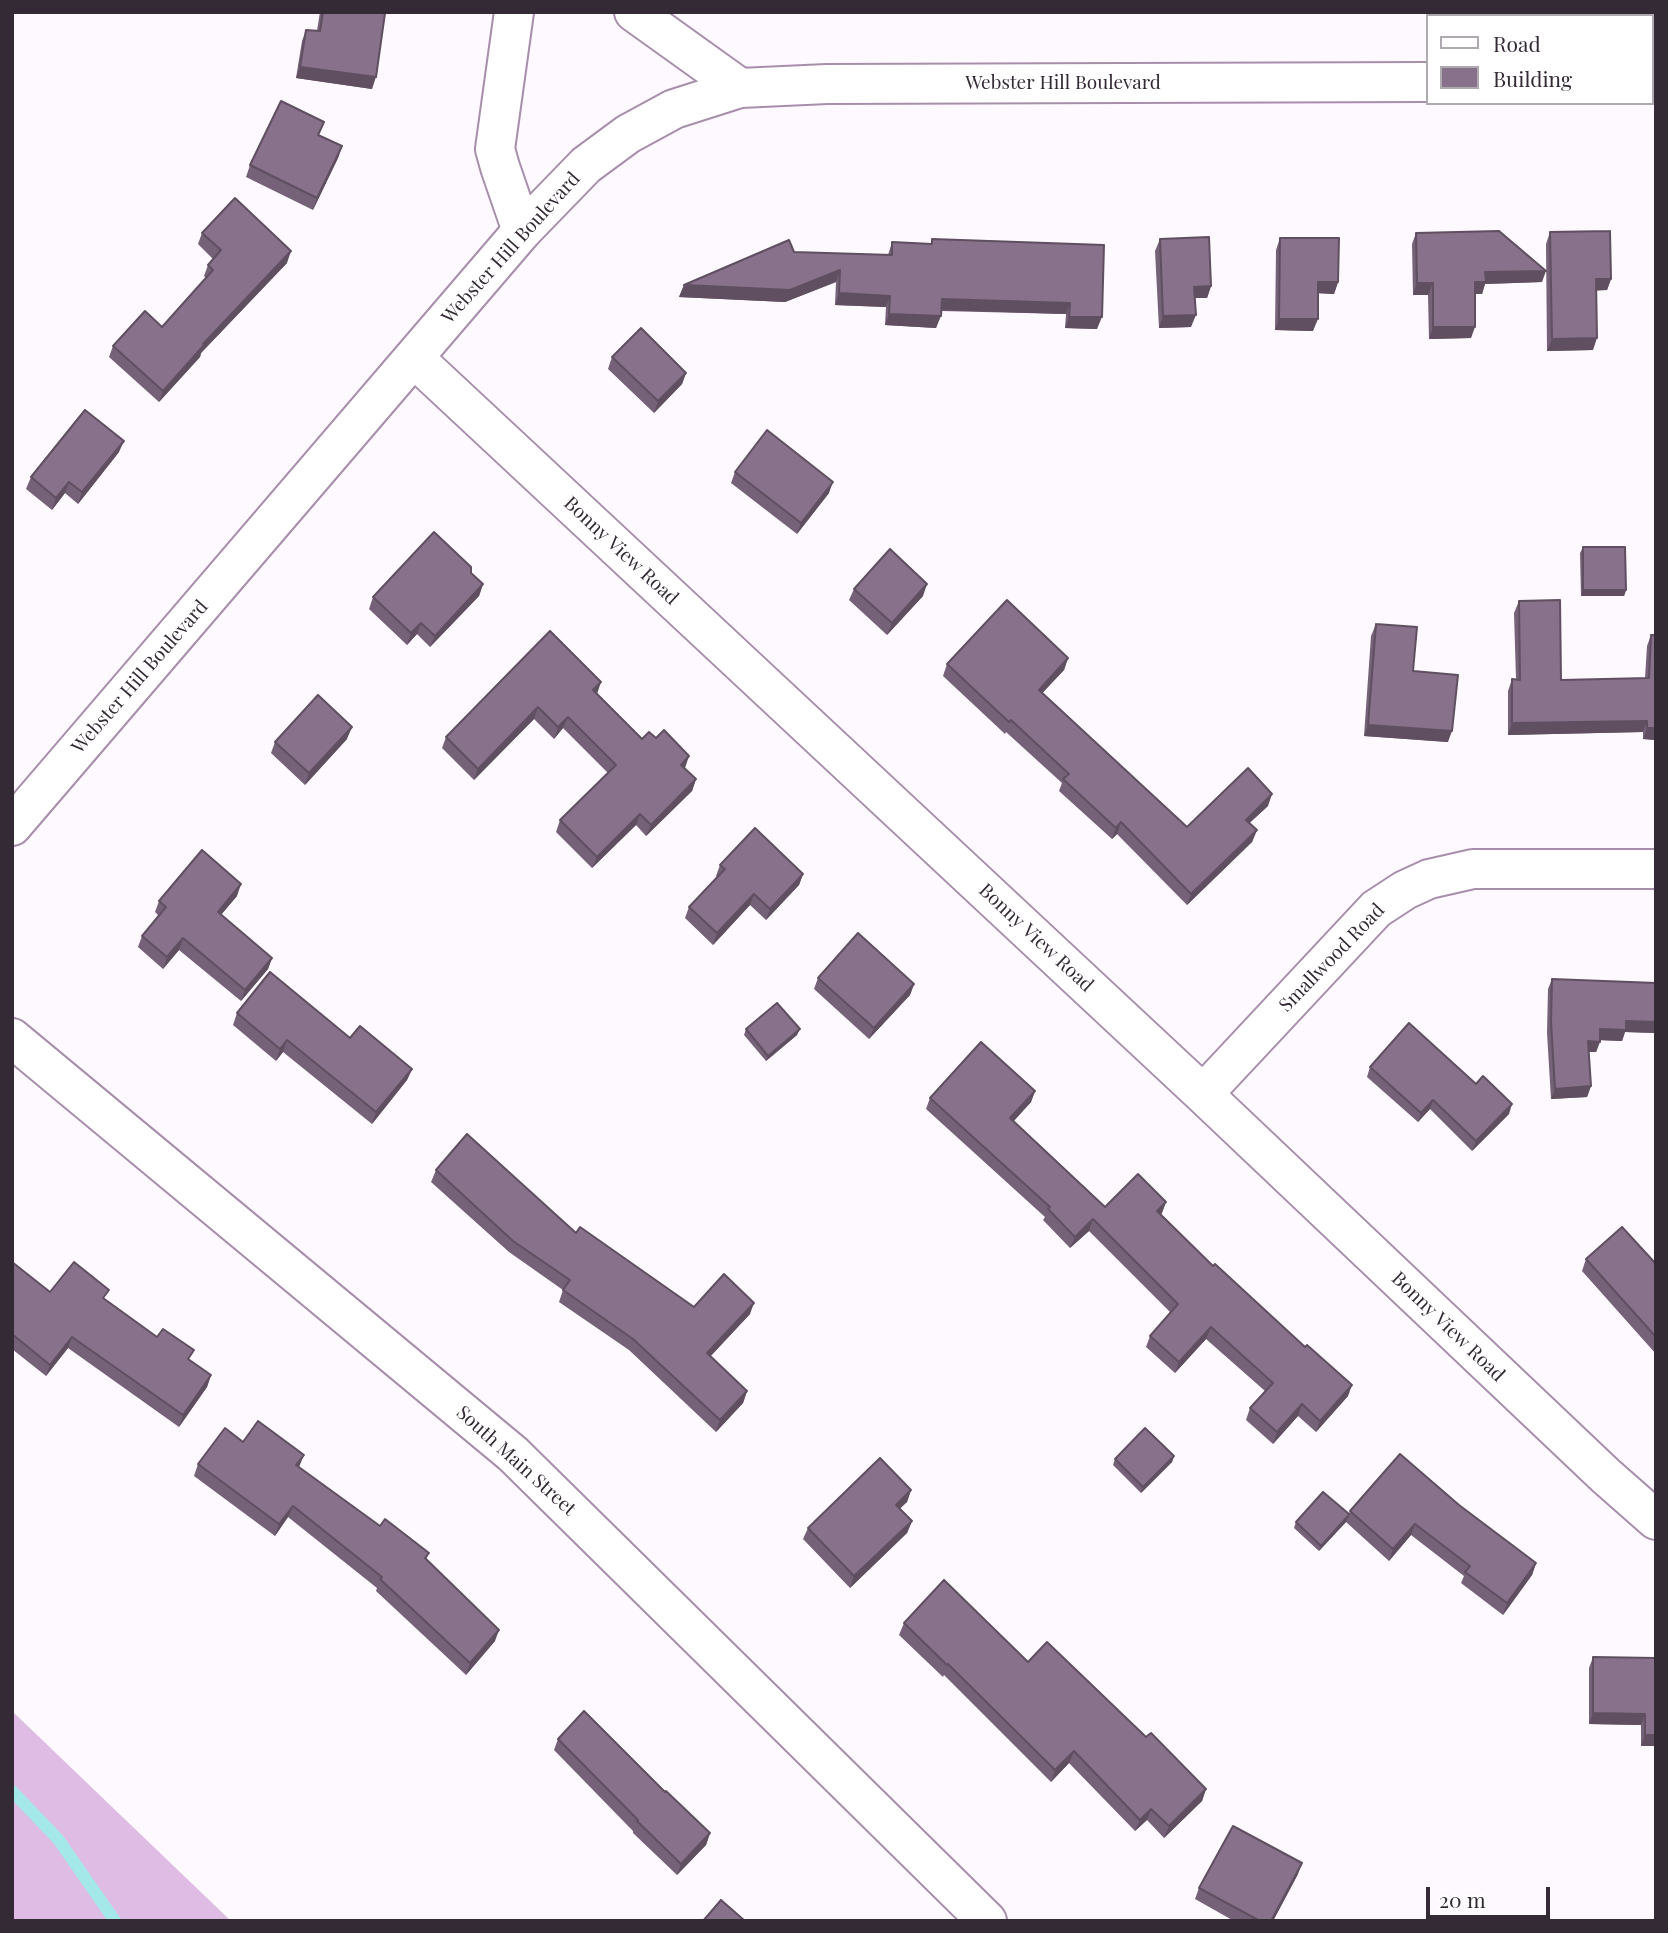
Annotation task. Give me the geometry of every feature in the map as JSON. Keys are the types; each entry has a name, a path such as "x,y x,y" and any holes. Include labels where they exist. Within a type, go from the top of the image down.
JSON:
{"street":[{"path":"514,12 495,149 522,231"},
{"path":"634,12 740,88"},
{"name":"Webster Hill Boulevard","path":"12,826 522,231 586,165 628,134 674,109 740,88 827,84 1426,82"},
{"name":"Bonny View Road","path":"414,358 1656,1520"},
{"name":"Smallwood Road","path":"1203,1094 1376,909 1405,890 1429,879 1473,869 1656,869"},
{"name":"South Main Street","path":"12,1038 513,1454 987,1921"}],"shaded area":[{"path":"12,1711 231,1921 12,1921"}],"building":[{"path":"323,12 385,13 376,77 300,67 306,30 320,31"},
{"path":"281,101 324,122 318,135 342,146 317,198 250,165"},
{"path":"235,198 291,251 203,344 163,391 113,346 145,311 162,327 213,270 208,265 221,250 202,233"},
{"path":"1499,231 1546,271 1485,272 1486,282 1475,282 1475,327 1433,327 1433,283 1417,283 1416,233"},
{"path":"1610,231 1611,279 1596,279 1597,338 1552,339 1550,232"},
{"path":"1209,237 1211,286 1194,287 1196,315 1163,316 1160,239"},
{"path":"1280,238 1339,238 1338,282 1318,282 1318,319 1279,319"},
{"path":"932,239 1104,245 1102,317 1069,317 1070,303 942,299 941,316 889,314 890,296 839,293 840,270 790,290 684,285 789,240 794,252 892,255 892,242 932,244"},
{"path":"641,328 686,373 658,401 612,357"},
{"path":"85,410 124,441 82,492 69,482 56,498 31,477"},
{"path":"767,430 833,482 801,523 735,472"},
{"path":"434,532 471,567 471,573 483,584 435,636 421,623 411,633 373,597"},
{"path":"1583,547 1625,547 1626,590 1583,590"},
{"path":"890,549 927,584 892,623 854,589"},
{"path":"1007,600 1068,658 1039,690 1187,827 1248,768 1272,794 1246,820 1257,830 1191,894 1121,822 1116,828 1063,779 1069,774 947,664"},
{"path":"1560,600 1561,680 1649,678 1651,635 1656,635 1656,728 1647,728 1647,721 1512,723 1512,679 1520,680 1519,601"},
{"path":"1376,624 1417,627 1413,671 1458,675 1452,731 1368,725"},
{"path":"550,631 601,682 593,690 642,739 649,732 656,738 664,730 689,756 681,765 696,779 651,825 640,814 597,857 560,820 616,765 568,717 558,727 538,707 478,769 446,737"},
{"path":"318,695 352,727 309,773 275,742"},
{"path":"755,828 803,874 770,909 754,894 717,933 689,907 725,869 720,865"},
{"path":"202,850 241,884 218,912 272,958 245,990 183,938 167,957 142,936 166,907 159,901"},
{"path":"858,933 914,984 874,1028 818,978"},
{"path":"270,972 350,1038 360,1026 412,1069 376,1112 287,1040 280,1049 237,1013"},
{"path":"1552,979 1656,983 1656,1022 1626,1021 1626,1030 1600,1029 1600,1042 1588,1041 1591,1086 1555,1089 1551,1022"},
{"path":"777,1003 800,1029 768,1056 746,1029"},
{"path":"1409,1023 1476,1084 1483,1076 1512,1104 1476,1141 1433,1100 1421,1113 1370,1067"},
{"path":"981,1042 1035,1091 1010,1118 1105,1207 1138,1174 1166,1202 1157,1211 1213,1266 1215,1264 1305,1347 1307,1345 1352,1385 1320,1421 1302,1404 1277,1432 1250,1408 1273,1383 1211,1327 1179,1362 1150,1336 1178,1304 1093,1219 1075,1237 1048,1209 1050,1207 930,1098"},
{"path":"467,1134 576,1233 580,1227 694,1307 724,1274 754,1303 707,1353 747,1391 720,1420 633,1339 563,1290 570,1280 513,1241 436,1170"},
{"path":"1622,1227 1656,1264 1656,1337 1586,1259"},
{"path":"12,1262 50,1292 74,1262 109,1290 103,1298 157,1337 163,1329 194,1350 188,1359 211,1375 183,1415 72,1337 50,1365 12,1334"},
{"path":"258,1421 304,1455 296,1465 380,1526 385,1519 429,1553 425,1558 499,1630 470,1663 380,1579 382,1577 293,1506 279,1524 198,1464 225,1428 243,1442"},
{"path":"1145,1428 1174,1456 1143,1487 1115,1459"},
{"path":"1400,1454 1459,1505 1536,1563 1507,1603 1465,1572 1470,1566 1415,1524 1393,1549 1350,1511"},
{"path":"880,1458 911,1490 896,1505 912,1521 854,1576 808,1528"},
{"path":"1323,1492 1349,1514 1321,1546 1296,1522"},
{"path":"944,1580 1028,1662 1047,1642 1146,1737 1151,1733 1206,1789 1169,1826 1151,1809 1140,1820 1074,1751 1055,1770 904,1623"},
{"path":"1593,1657 1656,1658 1656,1735 1645,1735 1645,1714 1593,1713"},
{"path":"584,1711 710,1833 681,1864 558,1739"},
{"path":"1233,1826 1302,1863 1271,1921 1260,1921 1199,1888"},
{"path":"721,1900 745,1921 703,1921"}],"waterway":[{"path":"12,1791 58,1839 115,1921"}]}
